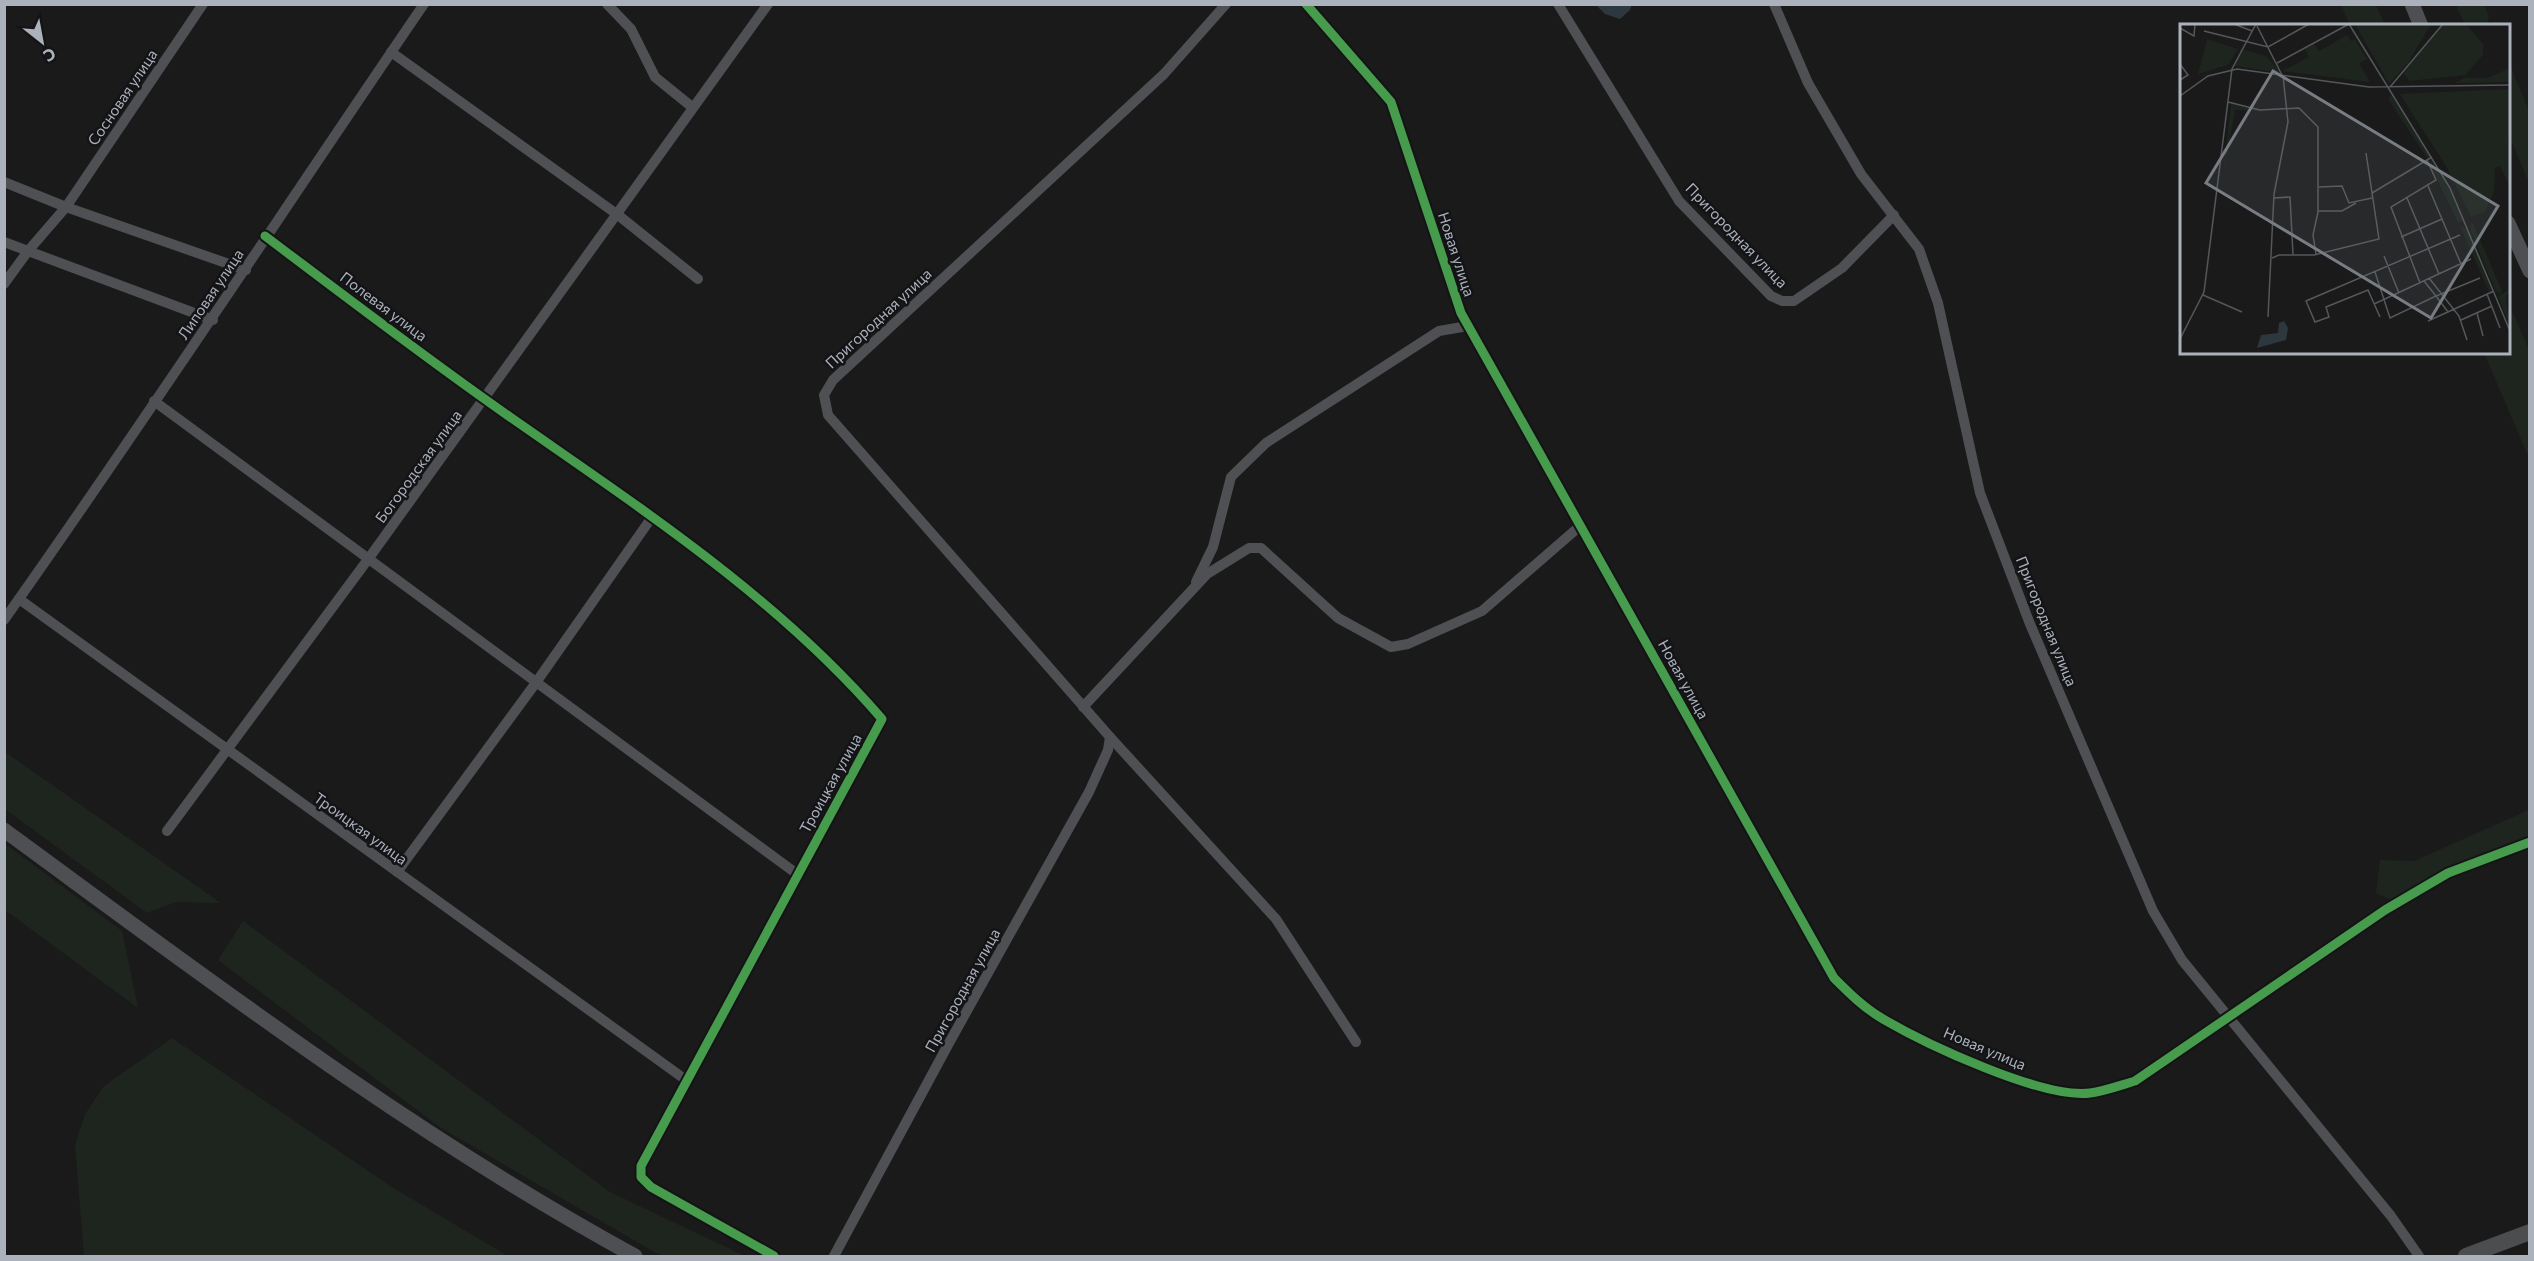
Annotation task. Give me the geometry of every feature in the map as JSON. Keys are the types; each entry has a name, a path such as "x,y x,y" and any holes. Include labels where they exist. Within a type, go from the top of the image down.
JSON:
{"main road":[{"path":"2466,1257 2529,1232"}],"street":[{"name":"Сосновая улица","path":"4,284 28,250 66,207 203,4"},
{"name":"Липовая улица","path":"4,620 154,401 213,320 265,236 424,4"},
{"path":"607,4 631,29 655,77 692,107"},
{"name":"Богородская улица","path":"167,831 369,558 768,4"},
{"name":"Пригородная улица","path":"1226,4 1164,74 833,380 824,395 828,415 1083,707 1276,919 1356,1042"},
{"name":"Новая улица","path":"1306,4 1391,102 1461,313 1834,978 1857,1001 1883,1019 1986,1068 2049,1089 2090,1093 2135,1081 2385,910 2439,879 2501,851 2529,842"},
{"name":"Пригородная улица","path":"1558,4 1679,201 1771,296 1782,302 1794,302 1842,268 1894,214"},
{"name":"Пригородная улица","path":"1774,4 1808,83 1861,174 1919,249 1938,303 1980,493 2030,624 2153,911 2182,960 2391,1216 2419,1257"},
{"path":"2412,4 2420,24"},
{"path":"391,52 618,215 698,279"},
{"path":"4,182 66,207 246,270"},
{"path":"2510,228 2529,271"},
{"name":"Полевая улица","path":"265,236 484,399"},
{"path":"4,242 213,320"},
{"path":"1194,588 1213,547 1231,477 1266,443 1439,331 1468,326"},
{"name":"Троицкая улица","path":"484,399 652,517 796,629 852,684 882,719 641,1166 641,1177 651,1187 774,1257"},
{"path":"154,401 369,558 535,684 797,874"},
{"path":"397,872 535,684 652,517"},
{"path":"1083,707 1207,574 1249,548 1261,548 1338,618 1391,647 1408,644 1482,611 1580,526"},
{"name":"Троицкая улица","path":"19,599 686,1080"},
{"name":"Пригородная улица","path":"834,1257 949,1043 1089,792 1108,750 1110,737"},
{"path":"4,830 274,1028 386,1106 503,1181 635,1257"}],"shaded area":[{"path":"1596,5 1632,5 1620,19 1605,14"},
{"path":"2341,5 2376,5 2385,24 2350,24"},
{"path":"2456,5 2484,5 2489,16 2487,24 2464,23"},
{"path":"2510,65 2529,111 2529,183 2510,137"},
{"path":"2510,306 2529,350 2529,458 2484,354 2510,354"},
{"path":"5,752 221,903 176,902 147,913 5,809"},
{"path":"2529,810 2529,840 2474,857 2391,900 2376,893 2380,860 2414,861"},
{"path":"4,843 122,931 138,1008 5,910"},
{"path":"243,921 610,1192 745,1256 663,1256 441,1128 218,960"},
{"path":"172,1038 392,1187 508,1256 84,1256 75,1145 85,1114 104,1086"}],"cycle path":[{"path":"1306,4 1391,102 1461,313 1834,978 1876,1015 1955,1055 2015,1079 2069,1093 2090,1093 2107,1089 2135,1081 2385,910 2448,873 2530,842"},
{"path":"265,236 448,373 705,556 798,633 882,719 641,1166 641,1177 651,1187 774,1256"}]}
